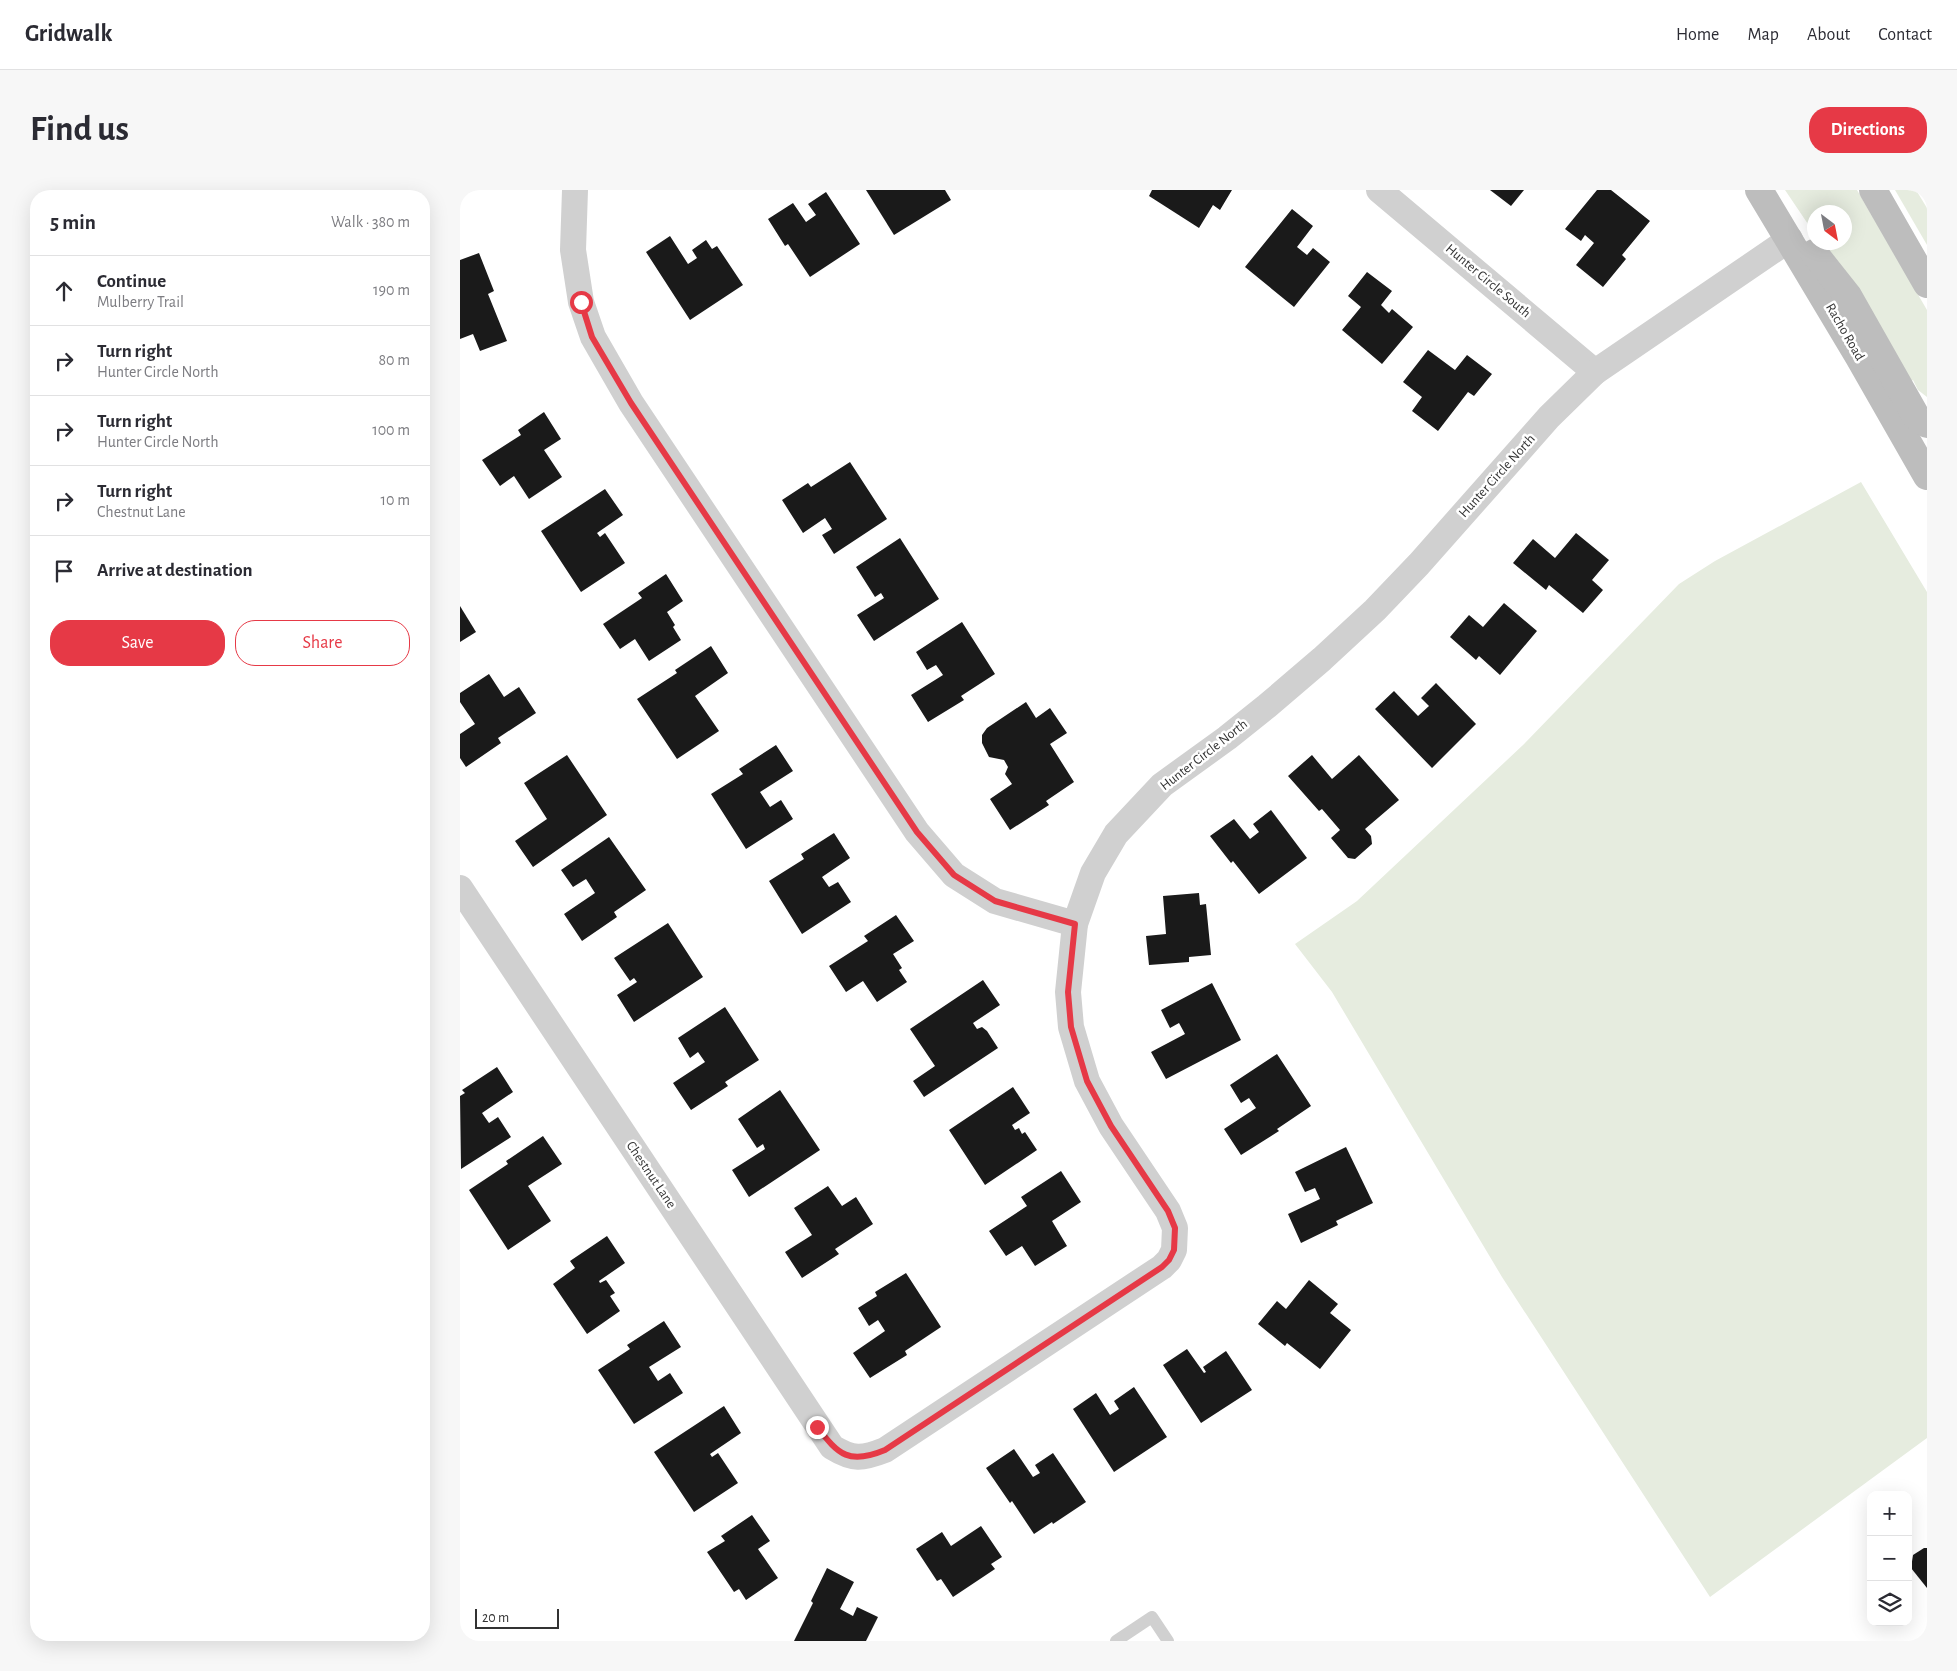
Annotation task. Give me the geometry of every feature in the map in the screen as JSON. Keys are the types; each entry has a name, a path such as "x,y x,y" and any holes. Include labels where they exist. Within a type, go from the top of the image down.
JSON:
{"street":[{"path":"575,190 573,250 581,302 592,337 631,403 917,832 954,875 995,901 1075,924"},
{"name":"Hunter Circle South","path":"1379,190 1595,372"},
{"path":"1761,190 1848,296 1916,416 1927,424"},
{"name":"Racho Road","path":"1761,190 1927,476"},
{"path":"1872,190 1927,284"},
{"name":"Hunter Circle North","path":"848,1456 867,1457 885,1450 1162,1267 1169,1260 1174,1250 1175,1228 1168,1211 1111,1126 1087,1081 1071,1027 1068,992 1075,924 1093,873 1116,834 1162,786 1227,738 1266,706 1322,659 1375,610 1419,564 1549,417 1595,372 1790,239"},
{"name":"Chestnut Lane","path":"460,888 817,1427 832,1447 848,1456"}],"lane":[{"path":"1116,1641 1152,1617 1168,1641"}],"path":[{"path":"1924,190 1927,195"}],"shaded area":[{"path":"1785,190 1857,190 1927,310 1927,397 1918,390 1913,380 1908,384 1825,250 1852,250 1852,205 1807,205 1807,223"},
{"path":"1895,190 1916,190 1927,208 1927,245"},
{"path":"1861,482 1927,592 1927,1438 1710,1597 1502,1277 1332,992 1295,944 1357,901 1523,745 1679,584 1715,561"}],"building":[{"path":"866,190 945,190 951,200 894,235"},
{"path":"1152,190 1232,190 1220,210 1213,205 1199,228 1149,196"},
{"path":"1490,190 1524,190 1511,206"},
{"path":"1597,190 1611,190 1650,221 1622,255 1626,259 1603,287 1576,265 1594,243 1585,235 1581,241 1565,229"},
{"path":"826,192 860,244 810,277 788,244 785,246 768,219 793,203 806,222 816,215 808,204"},
{"path":"1292,209 1313,226 1297,247 1307,255 1313,248 1330,262 1294,307 1245,267"},
{"path":"670,236 688,264 697,258 692,250 706,240 712,249 717,246 743,285 690,320 646,252"},
{"path":"479,253 494,291 488,294 507,341 480,351 473,334 460,339 460,260"},
{"path":"1367,272 1392,291 1381,305 1389,313 1392,309 1413,327 1382,364 1342,330 1361,307 1348,296"},
{"path":"1428,350 1455,370 1467,355 1492,374 1474,396 1468,392 1438,431 1412,411 1422,397 1403,382"},
{"path":"544,412 561,439 544,450 562,477 529,499 514,476 500,486 482,460 521,435 518,430"},
{"path":"850,462 887,519 834,554 822,535 832,529 825,518 803,533 782,500 808,483 811,487"},
{"path":"605,489 623,515 597,533 600,537 605,533 625,563 581,592 541,531"},
{"path":"1576,533 1609,560 1592,580 1603,590 1583,613 1549,585 1546,590 1513,563 1533,539 1555,558"},
{"path":"900,538 939,599 874,641 857,615 884,598 881,593 875,597 856,567"},
{"path":"666,574 683,601 667,612 681,640 649,661 635,639 620,649 603,624 642,598 638,593"},
{"path":"1504,603 1537,631 1500,675 1479,656 1476,660 1450,637 1469,615 1483,627"},
{"path":"460,606 476,632 460,642"},
{"path":"962,622 995,674 961,696 964,700 928,722 911,695 943,675 936,665 927,670 916,652"},
{"path":"711,646 728,673 695,696 719,731 677,759 637,699 677,673 675,670"},
{"path":"489,674 504,697 519,687 536,713 498,738 501,743 466,767 460,758 460,734 475,724 460,702 460,693"},
{"path":"1436,683 1476,724 1432,768 1375,709 1394,691 1418,716 1429,706 1421,698"},
{"path":"1026,702 1036,718 1050,708 1067,733 1050,744 1074,782 1046,801 1049,805 1010,830 990,799 1012,784 1005,774 1008,767 1004,760 989,757 982,743 982,735 987,728"},
{"path":"776,745 793,771 760,792 770,807 781,800 793,819 746,849 711,794 743,774 739,769"},
{"path":"567,755 607,815 533,867 515,841 547,819 524,783"},
{"path":"1312,755 1332,779 1359,755 1399,800 1365,829 1371,836 1372,844 1355,859 1348,858 1331,838 1340,830 1322,809 1319,811 1288,776"},
{"path":"1271,810 1307,858 1259,894 1210,836 1234,819 1250,839 1259,832 1253,824"},
{"path":"834,833 850,858 822,877 829,887 838,882 851,902 802,934 769,881 804,859 801,854"},
{"path":"609,837 646,890 614,912 617,917 582,941 564,914 595,893 586,879 573,887 561,870"},
{"path":"1199,893 1200,905 1206,904 1211,955 1189,957 1189,962 1149,965 1146,936 1166,934 1163,896"},
{"path":"896,915 914,941 893,954 902,968 899,970 907,982 877,1002 863,981 846,992 829,966 868,941 864,936"},
{"path":"668,923 703,977 634,1022 617,995 637,982 634,978 630,981 614,958"},
{"path":"983,980 1000,1005 973,1023 977,1029 982,1027 987,1031 998,1048 924,1097 913,1081 935,1066 910,1029"},
{"path":"1212,983 1241,1040 1166,1079 1151,1052 1185,1034 1179,1023 1170,1028 1161,1010"},
{"path":"725,1007 759,1060 725,1082 728,1086 691,1110 673,1083 705,1062 698,1052 690,1058 678,1038"},
{"path":"1277,1054 1311,1106 1277,1129 1279,1131 1241,1155 1224,1129 1256,1108 1249,1098 1241,1103 1230,1085"},
{"path":"497,1067 513,1092 482,1113 489,1123 498,1117 511,1137 461,1169 460,1096 465,1093 462,1090"},
{"path":"1013,1087 1030,1113 1012,1125 1015,1130 1019,1128 1022,1134 1025,1132 1037,1150 985,1185 949,1130"},
{"path":"780,1090 820,1150 749,1197 732,1170 765,1149 763,1144 757,1148 738,1119"},
{"path":"543,1136 562,1164 528,1186 551,1221 508,1250 469,1190 508,1164 506,1161"},
{"path":"1346,1147 1373,1203 1336,1221 1338,1225 1301,1243 1288,1214 1320,1199 1315,1188 1305,1192 1295,1172"},
{"path":"1061,1171 1081,1202 1052,1221 1067,1246 1035,1266 1022,1246 1006,1256 989,1231 1027,1206 1021,1197"},
{"path":"828,1186 842,1206 856,1197 873,1224 835,1249 839,1254 802,1278 785,1252 812,1235 794,1208"},
{"path":"607,1236 625,1263 599,1281 600,1283 606,1280 615,1293 610,1296 620,1311 587,1334 553,1284 575,1268 570,1261"},
{"path":"906,1273 941,1327 905,1351 907,1355 870,1378 853,1353 885,1331 878,1320 869,1326 858,1308 877,1296 875,1292"},
{"path":"1309,1280 1338,1304 1330,1313 1351,1330 1320,1369 1287,1343 1285,1346 1258,1324 1277,1301 1286,1309"},
{"path":"664,1321 681,1347 649,1367 658,1381 670,1373 683,1393 634,1424 598,1370 630,1349 627,1345"},
{"path":"1187,1349 1204,1373 1206,1372 1203,1367 1226,1351 1252,1390 1201,1423 1163,1365"},
{"path":"1134,1387 1167,1437 1114,1472 1073,1409 1096,1393 1110,1415 1119,1409 1114,1401"},
{"path":"724,1406 741,1433 710,1454 712,1457 718,1453 738,1483 694,1512 654,1452"},
{"path":"1014,1449 1033,1477 1040,1473 1035,1465 1053,1453 1086,1502 1034,1534 1012,1501 1010,1503 986,1468"},
{"path":"752,1515 770,1541 758,1549 778,1578 746,1600 739,1589 734,1592 707,1552 725,1541 721,1536"},
{"path":"981,1526 1002,1557 991,1564 995,1569 953,1597 941,1579 937,1581 916,1549 942,1532 951,1546"},
{"path":"1927,1548 1927,1588 1912,1569 1913,1555"},
{"path":"827,1568 854,1582 840,1609 853,1616 857,1607 878,1617 866,1641 794,1641 813,1603 811,1601"}],"route":[{"path":"581,302 592,337 631,403 917,832 932,851 954,875 995,901 1075,924 1068,992 1071,1027 1087,1081 1111,1126 1168,1211 1175,1228 1174,1250 1169,1260 1162,1267 885,1450 867,1457 848,1456 832,1447 817,1427"}]}
